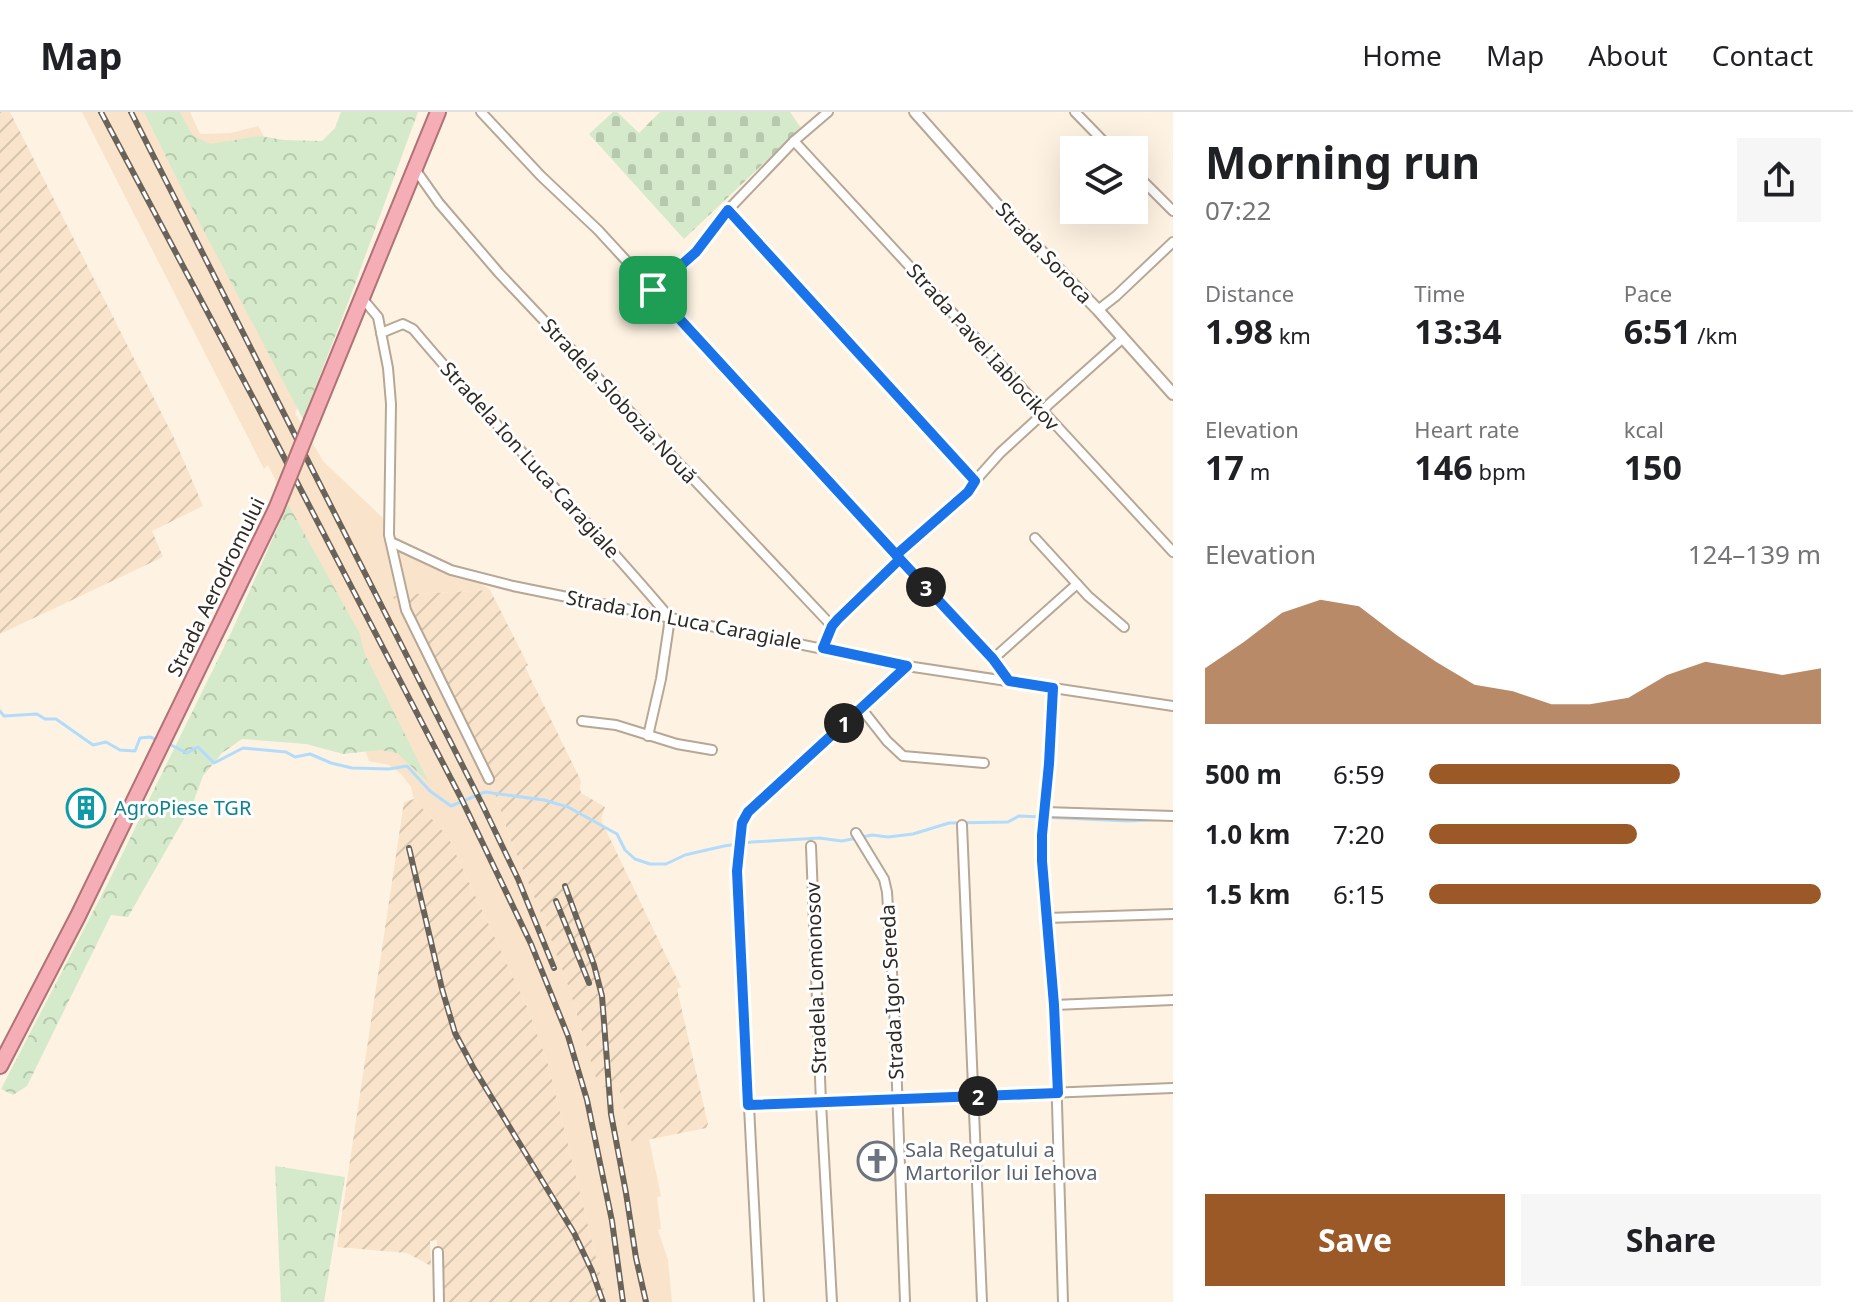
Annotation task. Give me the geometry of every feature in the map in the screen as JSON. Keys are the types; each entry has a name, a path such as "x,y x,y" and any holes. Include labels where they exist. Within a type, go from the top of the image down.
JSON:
{"highway":[{"name":"Strada Aerodromului","path":"0,1066 78,916 276,509 438,112"}],"street":[{"path":"481,112 541,176 598,230 993,659 1009,681"},
{"path":"653,290 696,252 728,210 794,141 828,112"},
{"name":"Strada Soroca","path":"915,112 1173,394"},
{"path":"1075,112 1098,136"},
{"name":"Strada Pavel Iablocikov","path":"794,141 1173,552"},
{"name":"Stradela Slobozia Nouă","path":"415,169 439,203 499,273 832,626"},
{"path":"1148,186 1173,211"},
{"path":"728,210 975,481"},
{"path":"1098,310 1173,242"},
{"path":"362,298 378,317 388,368 391,404 389,535 406,610 489,779"},
{"name":"Stradela Ion Luca Caragiale","path":"381,333 403,324 413,329 670,618"},
{"path":"823,648 832,626 898,557 968,492 975,481 1056,398 1123,338"},
{"path":"1035,538 1077,584 1124,627"},
{"name":"Strada Ion Luca Caragiale","path":"391,542 451,570 513,586 907,666 1173,706"},
{"path":"993,659 1077,584"},
{"path":"648,736 670,618"},
{"path":"759,1302 737,871 742,823 748,812 907,666"},
{"path":"1053,688 1042,861 1054,1005 1063,1302"},
{"path":"861,708 903,756 984,763"},
{"path":"582,721 616,725 677,744 712,750"},
{"path":"1044,812 1173,816"},
{"path":"962,825 982,1302"},
{"name":"Strada Igor Sereda","path":"856,833 884,879 887,892 905,1302"},
{"name":"Stradela Lomonosov","path":"811,846 832,1302"},
{"path":"1046,918 1173,914"},
{"path":"1054,1005 1173,1000"},
{"path":"748,1105 1173,1088"},
{"path":"438,1252 439,1302"}],"shaded area":[{"path":"0,112 10,112 174,438 203,506 152,531 163,557 0,634"},
{"path":"82,112 190,112 200,134 231,133 258,126 302,203 345,292 295,413 323,461 383,518 389,536 402,549 476,580 490,590 413,594 413,591 394,597 490,779 569,988 599,1087 618,1085 632,1142 649,1139 661,1196 657,1197 661,1229 658,1230 668,1260 672,1302 607,1302 548,1064 527,1007 448,837 414,799 411,787 401,774 389,765 369,761 301,531 268,465 264,469"},
{"path":"490,590 581,781 581,793 605,807 601,820 681,987 677,989 708,1124 706,1128 632,1143 618,1085 599,1088 569,988 490,779 486,779 393,597 413,591 414,594"},
{"path":"414,799 448,837 527,1007 548,1064 607,1302 439,1302 437,1240 430,1241 431,1266 407,1253 337,1247 404,802"}],"green space":[{"path":"144,112 180,112 193,136 211,144 259,136 322,141 335,128 341,112 418,112 303,419 186,197"},
{"path":"613,112 617,112 639,133 660,112 790,112 801,128 684,239 589,134"},
{"path":"288,504 360,634 364,652 429,783 397,753 380,750 343,754 306,744 242,739 222,753 203,776 193,803 128,917 111,915 27,1086 13,1095 1,1089 109,881 231,633"},
{"path":"275,1166 345,1177 324,1302 281,1302"}],"waterway":[{"path":"0,711 4,716 37,714 45,719 56,719 93,745 106,742 120,750 135,751 140,738 150,737 160,741"},
{"path":"167,743 187,753 198,747 214,763 243,748 286,752 295,757 310,754 352,768 407,766 430,791 451,806 485,792 544,800 568,807 617,834 625,850 635,859 650,864 666,864 685,855 752,842 819,838 842,841 872,835 888,837 913,834 949,823 1008,822 1019,816 1128,821 1173,819"}],"railway":[{"path":"101,112 461,798 531,944 568,1036 587,1100 612,1221 623,1302"},
{"path":"131,112 482,804 518,879 554,968"},
{"path":"409,848 455,1033 574,1233 603,1302"},
{"path":"565,886 602,996 611,1114 646,1302"},
{"path":"556,901 589,983"}],"place":[{"name":"AgroPiese TGR","path":"86,808"},
{"name":"Sala Regatului a Martorilor lui Iehova","path":"877,1161"}],"route":[{"path":"653,290 696,252 728,210 975,481 968,492 896,555 993,659 1009,681 1053,688 1042,861 1058,1093 748,1105 737,871 742,823 748,812 803,759 907,666 823,648 838,619 900,559 653,290"}]}
